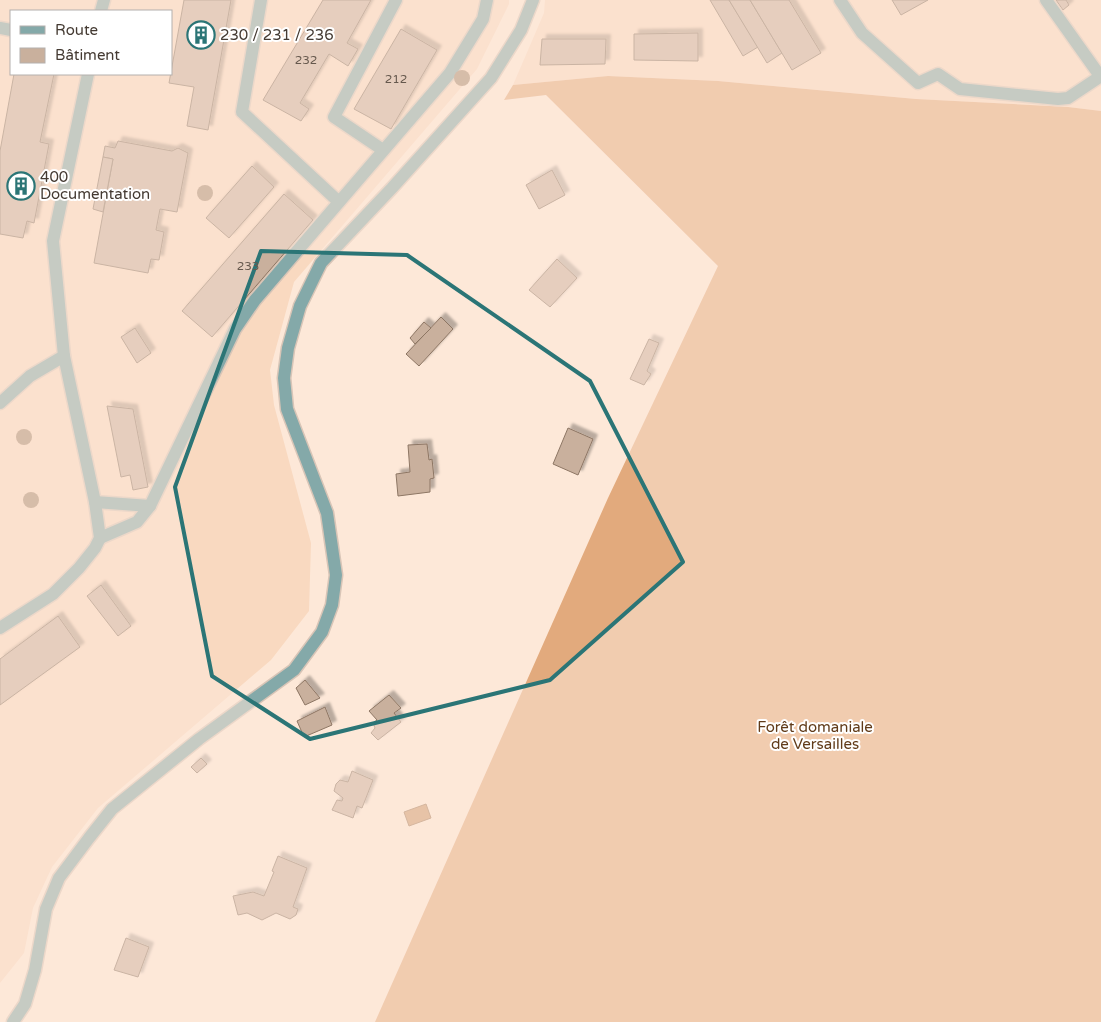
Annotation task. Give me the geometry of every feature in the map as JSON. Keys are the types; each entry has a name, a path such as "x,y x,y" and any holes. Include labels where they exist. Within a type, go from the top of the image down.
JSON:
{"street":[{"path":"261,0 242,112 340,202"},
{"path":"383,150 334,117 396,0"},
{"path":"100,538 137,522 150,506 234,329 255,300 450,73 483,19 487,0"},
{"path":"14,1022 25,1004 35,970 46,909 59,878 88,838 112,809 199,739 294,670 322,632 332,605 336,575 327,513 287,409 284,378 288,348 300,306 321,263 392,188 491,78 520,30 533,0"},
{"path":"840,0 862,33 918,83 938,74 960,89 1058,99 1068,98 1100,76 1046,0"},
{"path":"0,628 53,594 79,568 95,548 100,538 64,356 53,241 88,75"},
{"path":"0,403 30,376 64,356"},
{"path":"94,502 150,506"}],"highlighted area":[{"path":"261,251 407,255 590,381 683,562 550,680 310,739 212,676 175,487"}],"shaded area":[{"path":"0,0 509,0 509,4 477,69 294,282 270,370 274,405 311,543 309,611 271,660 98,808 52,867 33,908 24,953 0,983"},
{"path":"545,0 1101,0 1101,111 1068,107 916,99 718,81 608,76 513,85 544,13"},
{"path":"426,804 431,818 409,826 404,812"}],"green space":[{"name":"Forêt domaniale de Versailles","path":"608,76 718,81 916,99 1068,107 1101,111 1101,1022 375,1022 608,498 718,266 546,95 504,100 513,85"}],"building":[{"name":"230 / 231 / 236","path":"184,0 231,0 208,130 187,126 194,87 169,83 172,75"},
{"path":"323,0 371,0 347,43 358,49 348,66 329,54 300,103 309,109 301,121 263,100"},
{"path":"710,0 729,0 758,47 743,56"},
{"path":"729,0 750,0 782,53 767,63"},
{"path":"750,0 789,0 821,53 792,70"},
{"path":"892,0 928,0 901,15"},
{"path":"1056,0 1066,0 1069,5 1063,10"},
{"path":"401,29 437,50 391,129 354,109"},
{"path":"698,33 698,61 634,60 634,34"},
{"path":"542,39 606,39 605,64 540,65"},
{"name":"400 Documentation","path":"14,75 54,75 40,142 49,144 34,223 27,221 23,238 0,234 0,151"},
{"path":"118,141 172,151 178,148 188,153 177,212 160,209 156,230 164,232 159,260 151,259 148,273 94,263 113,159 103,157 105,146 115,148"},
{"path":"103,157 113,159 103,212 93,209"},
{"path":"252,166 274,187 229,238 206,218"},
{"path":"552,170 565,195 539,209 526,185"},
{"path":"284,194 313,220 212,337 182,311"},
{"path":"557,259 577,278 550,307 529,290"},
{"path":"441,317 453,329 419,366 406,354"},
{"path":"424,322 431,328 415,344 410,338"},
{"path":"135,328 151,353 137,363 121,337"},
{"path":"649,339 659,343 647,371 651,374 644,385 630,379"},
{"path":"107,406 133,409 148,487 133,490 130,475 121,477"},
{"path":"568,428 593,439 578,475 553,464"},
{"path":"427,444 429,460 432,459 434,478 430,479 430,492 398,496 396,474 410,472 408,445"},
{"path":"101,585 131,626 118,636 87,596"},
{"path":"58,616 80,647 0,705 0,659"},
{"path":"305,680 320,698 305,705 296,688"},
{"path":"389,695 401,708 394,713 401,722 378,740 371,733 375,728 373,723 377,720 369,711"},
{"path":"325,707 332,725 304,737 297,721"},
{"path":"201,758 207,764 197,773 191,767"},
{"path":"352,771 373,780 362,808 357,806 353,818 332,810 337,800 342,801 343,798 334,791 336,784 340,780 348,782"},
{"path":"278,856 307,868 293,907 298,909 296,915 290,919 276,913 262,920 247,913 238,915 233,896 253,892 264,896 274,872 272,871"},
{"path":"126,938 149,947 138,977 114,970"}],"place":[{"name":"230 / 231 / 236","path":"201,35"},
{"name":"400 Documentation","path":"21,186"}]}
